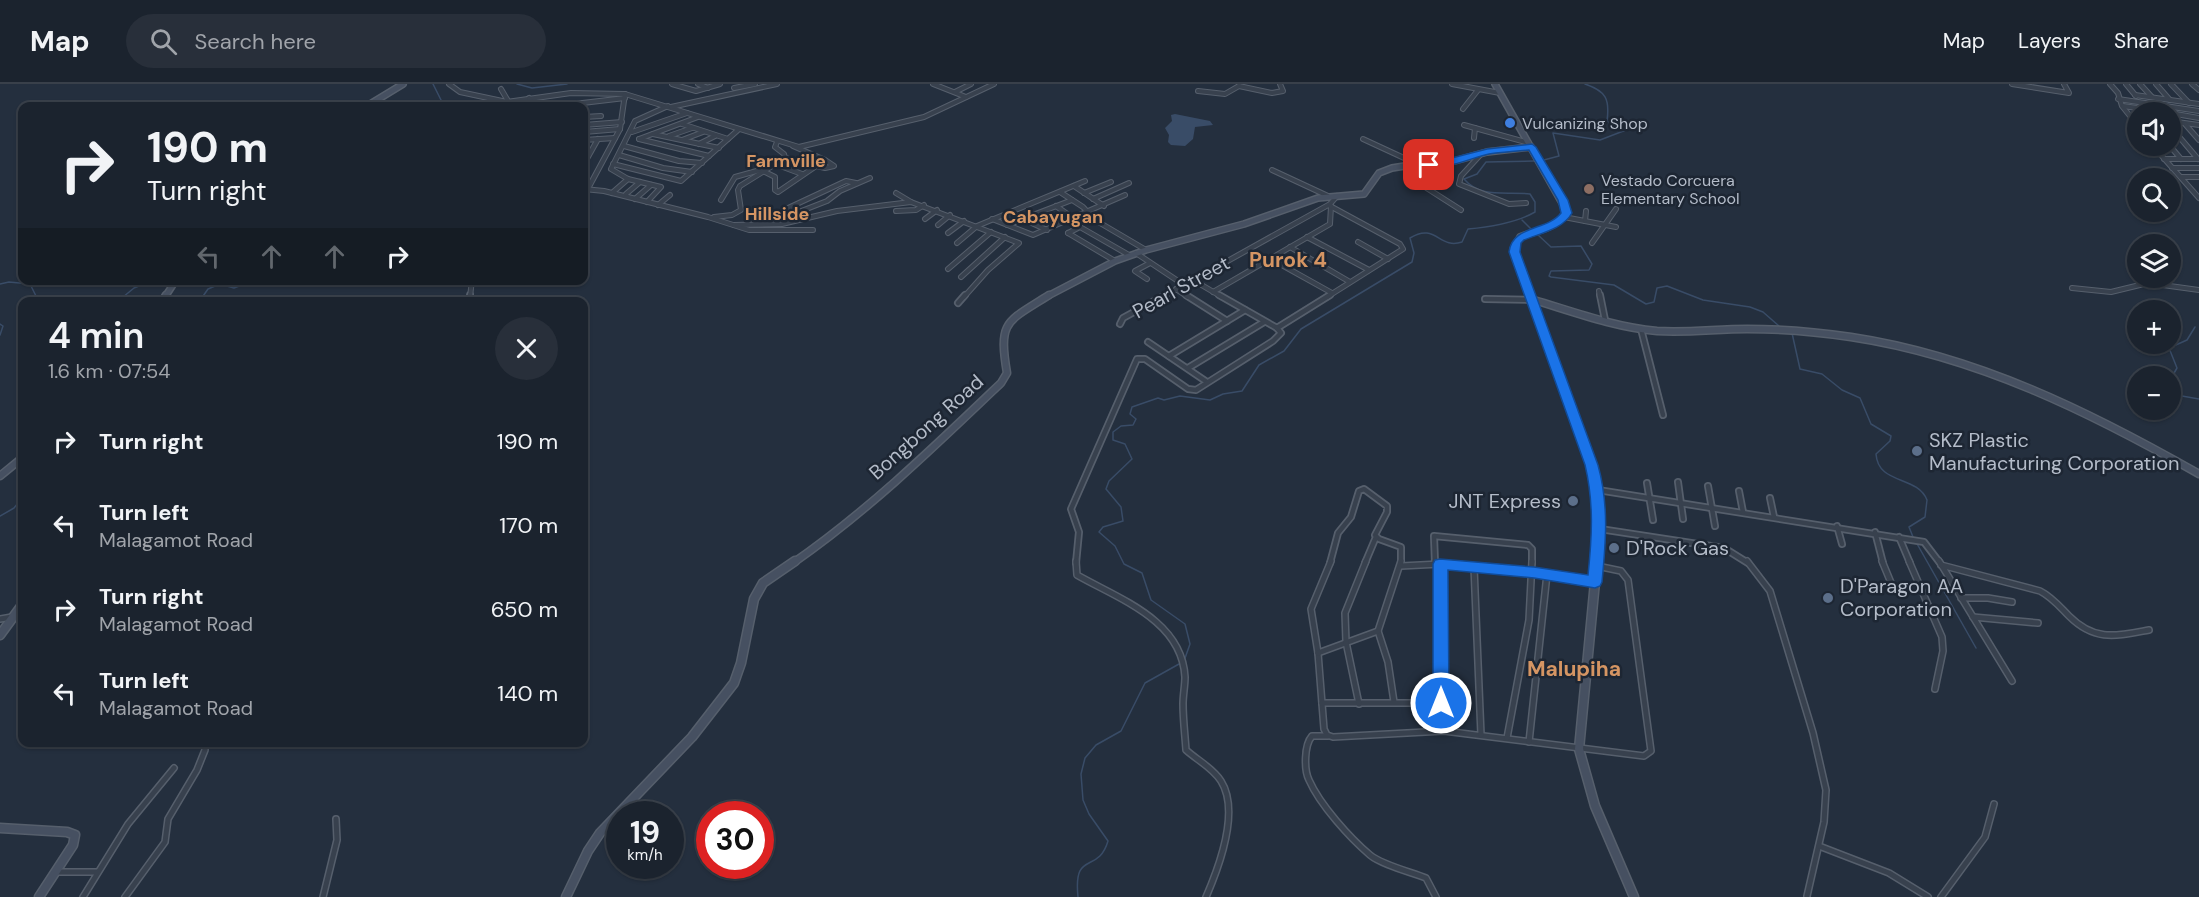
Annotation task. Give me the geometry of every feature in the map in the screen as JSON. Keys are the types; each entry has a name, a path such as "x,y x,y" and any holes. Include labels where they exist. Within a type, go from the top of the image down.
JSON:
{"street":[{"path":"374,102 403,84"},
{"path":"449,84 460,92 507,102 579,93 625,96 670,106 793,146 834,165 827,168 785,158 740,186 738,194 741,207 738,214 708,217"},
{"path":"672,84 693,91 720,84"},
{"path":"698,84 708,88"},
{"path":"730,84 738,92"},
{"path":"734,88 755,84"},
{"path":"647,202 662,189 612,171 613,164 632,132 635,121 670,106 777,84"},
{"path":"933,84 966,97"},
{"path":"943,88 951,84"},
{"path":"955,93 971,84"},
{"path":"793,146 811,146 924,117 994,84"},
{"path":"1198,91 1225,94 1240,85 1277,93 1283,91 1280,84"},
{"path":"1452,84 1500,93"},
{"path":"1495,84 1565,205 1567,213 1564,218"},
{"path":"2012,84 2068,93 2064,84"},
{"path":"2110,84 2118,93 2118,99 2127,113"},
{"path":"2126,84 2141,102"},
{"path":"2140,84 2152,97"},
{"path":"2156,84 2170,100"},
{"path":"2171,84 2188,103"},
{"path":"2192,84 2199,90"},
{"path":"501,89 507,102"},
{"path":"1463,109 1478,90"},
{"path":"2135,95 2199,105"},
{"path":"588,103 625,96"},
{"path":"588,184 620,129 625,96"},
{"path":"529,98 531,102"},
{"path":"2118,99 2141,102"},
{"path":"606,109 608,100"},
{"path":"593,102 589,117 601,116"},
{"path":"2122,106 2127,107"},
{"path":"2181,108 2199,111"},
{"path":"632,132 687,113"},
{"path":"2181,115 2199,118"},
{"path":"699,117 639,139 710,156"},
{"path":"588,125 622,122"},
{"path":"2181,122 2199,125"},
{"path":"2185,123 2199,140"},
{"path":"681,124 728,139"},
{"path":"1464,125 1530,145"},
{"path":"666,137 692,128"},
{"path":"1474,138 1475,128"},
{"path":"588,132 620,129"},
{"path":"613,164 681,181 738,130"},
{"path":"682,140 703,132"},
{"path":"653,134 718,148"},
{"path":"699,144 716,136"},
{"path":"588,140 615,138"},
{"path":"588,153 598,139"},
{"path":"1363,139 1417,164"},
{"path":"2181,139 2198,159"},
{"path":"777,142 775,147 784,154 785,158"},
{"name":"Bongbong Road","path":"566,897 588,851 600,833 672,758 734,683 741,663 752,607 763,583 826,540 931,449 1001,383 1007,373 1002,344 1003,334 1015,317 1061,287 1132,254 1228,229 1318,198 1364,194 1379,173 1392,168 1417,164 1435,165 1482,153 1530,145"},
{"path":"624,146 679,161 702,163"},
{"path":"1482,153 1461,176 1459,184 1507,204 1526,203"},
{"path":"619,155 663,168 692,172"},
{"path":"2161,156 2172,168"},
{"path":"2164,159 2198,159"},
{"path":"775,164 802,174"},
{"path":"1435,165 1425,187 1461,210"},
{"path":"763,171 775,177 778,192 816,166"},
{"path":"721,200 735,177 770,168"},
{"path":"2181,168 2199,168"},
{"path":"1272,170 1328,196"},
{"path":"2181,177 2199,177"},
{"path":"2181,177 2199,198"},
{"path":"612,193 628,178"},
{"path":"786,217 828,201 856,183 870,178"},
{"path":"787,224 784,212 786,209 846,181 856,183"},
{"path":"957,243 977,226 1085,181"},
{"path":"626,194 640,182"},
{"path":"1084,193 1111,182"},
{"path":"1093,199 1129,183"},
{"path":"635,199 651,185"},
{"path":"1074,186 1104,206"},
{"path":"588,189 612,193 752,230 813,230"},
{"path":"1060,192 1112,231 1146,250"},
{"path":"896,193 911,202 1019,243 988,270 958,303"},
{"path":"658,205 670,195"},
{"path":"992,219 1033,235 1125,195"},
{"name":"Pearl Street","path":"1120,324 1123,318 1330,205 1337,196"},
{"path":"1007,225 1072,200"},
{"path":"734,225 787,224 823,214 911,202"},
{"path":"1213,292 1330,224 1330,205 1403,246 1402,250 1278,328"},
{"path":"896,211 916,210 924,206"},
{"path":"1056,206 1074,218"},
{"path":"1592,243 1616,209"},
{"path":"925,219 937,210"},
{"path":"1585,221 1586,211"},
{"path":"938,225 950,215"},
{"path":"1616,227 1564,218 1527,234 1515,243 1515,252 1592,465 1598,490 1600,529 1579,749 1582,768 1593,798 1634,897"},
{"path":"1023,219 1047,230"},
{"path":"948,233 964,221"},
{"path":"1115,261 1068,232 1080,227 1150,263 1184,285"},
{"path":"948,269 991,232"},
{"path":"961,277 1005,237"},
{"path":"1307,237 1369,270"},
{"path":"1358,242 1388,259"},
{"path":"1290,247 1350,282"},
{"path":"1270,259 1332,293"},
{"path":"1147,279 1135,271 1150,263"},
{"path":"1193,280 1278,328 1281,332 1278,338 1192,390 1145,358 1137,359 1108,418 1071,510 1079,532 1075,570 1077,575 1158,622 1172,636 1181,656 1185,676 1183,704 1186,750 1219,778 1225,789 1227,818 1223,855 1206,897"},
{"path":"2072,288 2111,292 2148,283 2199,290"},
{"path":"1176,289 1227,321"},
{"path":"1599,291 1605,320"},
{"path":"1485,299 1534,300 1641,329 1790,331 1850,337 1902,347 2008,378 2051,396 2122,430 2199,474"},
{"path":"1169,356 1245,310"},
{"path":"1188,368 1264,322"},
{"path":"1641,329 1662,415"},
{"path":"1148,342 1208,382"},
{"path":"0,476 18,461"},
{"path":"1678,482 1683,519"},
{"path":"1647,483 1653,520"},
{"path":"1708,486 1715,526"},
{"path":"1330,737 1324,729 1318,653 1311,617 1312,604 1332,559 1338,533 1351,518 1360,489 1367,490 1387,506 1387,512 1375,532 1376,537 1347,605 1346,642 1359,704"},
{"path":"1598,490 1682,505 1875,532 1924,542 1941,564 2012,681"},
{"path":"1739,491 1743,512"},
{"path":"1770,498 1774,517"},
{"path":"1837,526 1842,544"},
{"path":"1600,529 1724,548 1741,556 1761,577 1773,598 1824,776 1826,803 1807,896"},
{"path":"1875,532 1879,553 1894,590"},
{"path":"1444,731 1441,703 1438,564 1433,538 1435,536 1530,546 1533,549 1534,572 1524,650 1513,693 1507,738"},
{"path":"1376,537 1401,547 1401,566 1378,631 1388,662 1394,702"},
{"path":"1899,537 1942,637 1943,651 1935,689"},
{"path":"1401,566 1438,564 1534,572 1595,582"},
{"path":"1941,564 2040,591 2051,598 2076,625 2094,635 2109,636 2149,630"},
{"path":"1436,897 1426,878 1384,863 1365,852 1332,815 1313,789 1306,766 1308,739 1318,735 1330,737 1444,731 1644,756 1651,751 1628,579 1621,571 1597,566"},
{"path":"1474,567 1481,735"},
{"path":"1529,742 1547,574"},
{"path":"1961,598 1988,598 2012,602"},
{"path":"0,634 18,610"},
{"path":"0,619 14,616"},
{"path":"1973,617 2038,623"},
{"path":"1318,653 1378,631"},
{"path":"1322,704 1441,703"},
{"path":"125,897 165,842 169,833 167,821 203,758 206,747"},
{"path":"83,897 129,822 163,786 174,768"},
{"path":"1941,897 1985,837 1994,804"},
{"path":"323,897 337,840 336,819"},
{"path":"0,828 68,832 75,835 73,845 39,897"},
{"path":"1819,846 1889,873 1928,897"},
{"path":"55,872 97,872"}],"water":[{"path":"1171,115 1210,121 1213,125 1195,127 1193,139 1185,146 1171,145 1168,142 1169,135 1165,128 1172,121"}],"waterway":[{"path":"433,84 442,102"},
{"path":"517,84 532,88 567,84"},
{"path":"1540,161 1559,156 1553,133 1600,140 1626,130 1607,121 1608,107 1605,97 1598,90 1585,84"},
{"path":"1184,661 1190,644 1185,624 1151,600 1142,573 1124,564 1115,546 1099,532 1103,527 1123,521 1121,507 1106,489 1109,481 1132,459 1125,444 1113,440 1113,432 1121,426 1133,425 1136,419 1130,414 1132,407 1158,398 1164,400 1180,396 1210,400 1223,394 1242,391 1259,365 1284,351 1301,329 1412,262 1414,253 1410,238 1426,233 1448,242 1462,242 1468,229 1503,224 1535,212 1535,202 1530,194 1486,192 1464,179 1477,174 1486,162 1535,161"},
{"path":"1522,220 1533,231"},
{"path":"1537,234 1551,247 1581,246 1592,264 1589,270 1551,271 1549,276 1551,277 1614,285 1646,304 1654,302 1657,288 1667,286 1703,300 1750,307 1763,312 1779,326"},
{"path":"0,284 18,283"},
{"path":"30,285 36,297"},
{"path":"123,297 142,285"},
{"path":"202,297 208,289 218,285"},
{"path":"223,285 234,288 242,285"},
{"path":"0,324 3,326 0,335"},
{"path":"2176,366 2169,348 2187,340 2195,327"},
{"path":"1792,333 1800,369 1822,374 1842,390 1860,398 1871,424 1891,436 1890,441 1876,454 1878,464 1890,476 1922,492 1927,500 1925,517 1909,527 1913,537"},
{"path":"2181,395 2199,399"},
{"path":"0,516 18,503"},
{"path":"1916,542 1976,648"},
{"path":"1078,897 1079,873 1083,867 1104,851 1108,841 1089,814 1083,800 1081,774 1085,758 1096,745 1121,731 1145,683 1179,664"}],"place":[{"name":"Vulcanizing Shop","path":"1510,123"},
{"name":"Vestado Corcuera Elementary School","path":"1589,189"},
{"name":"SKZ Plastic Manufacturing Corporation","path":"1917,451"},
{"name":"JNT Express","path":"1573,501"},
{"name":"D'Rock Gas","path":"1614,548"},
{"name":"D'Paragon AA Corporation","path":"1828,598"}],"district":[{"name":"Farmville","path":"786,161"},
{"name":"Hillside","path":"777,214"},
{"name":"Cabayugan","path":"1053,217"},
{"name":"Purok 4","path":"1288,260"},
{"name":"Malupiha","path":"1574,669"}],"route":[{"path":"1429,165 1440,165 1487,152 1532,147 1563,200 1567,213 1564,218 1520,237 1515,243 1515,252 1592,465 1598,490 1600,529 1595,582 1534,572 1440,564 1441,703"}]}
